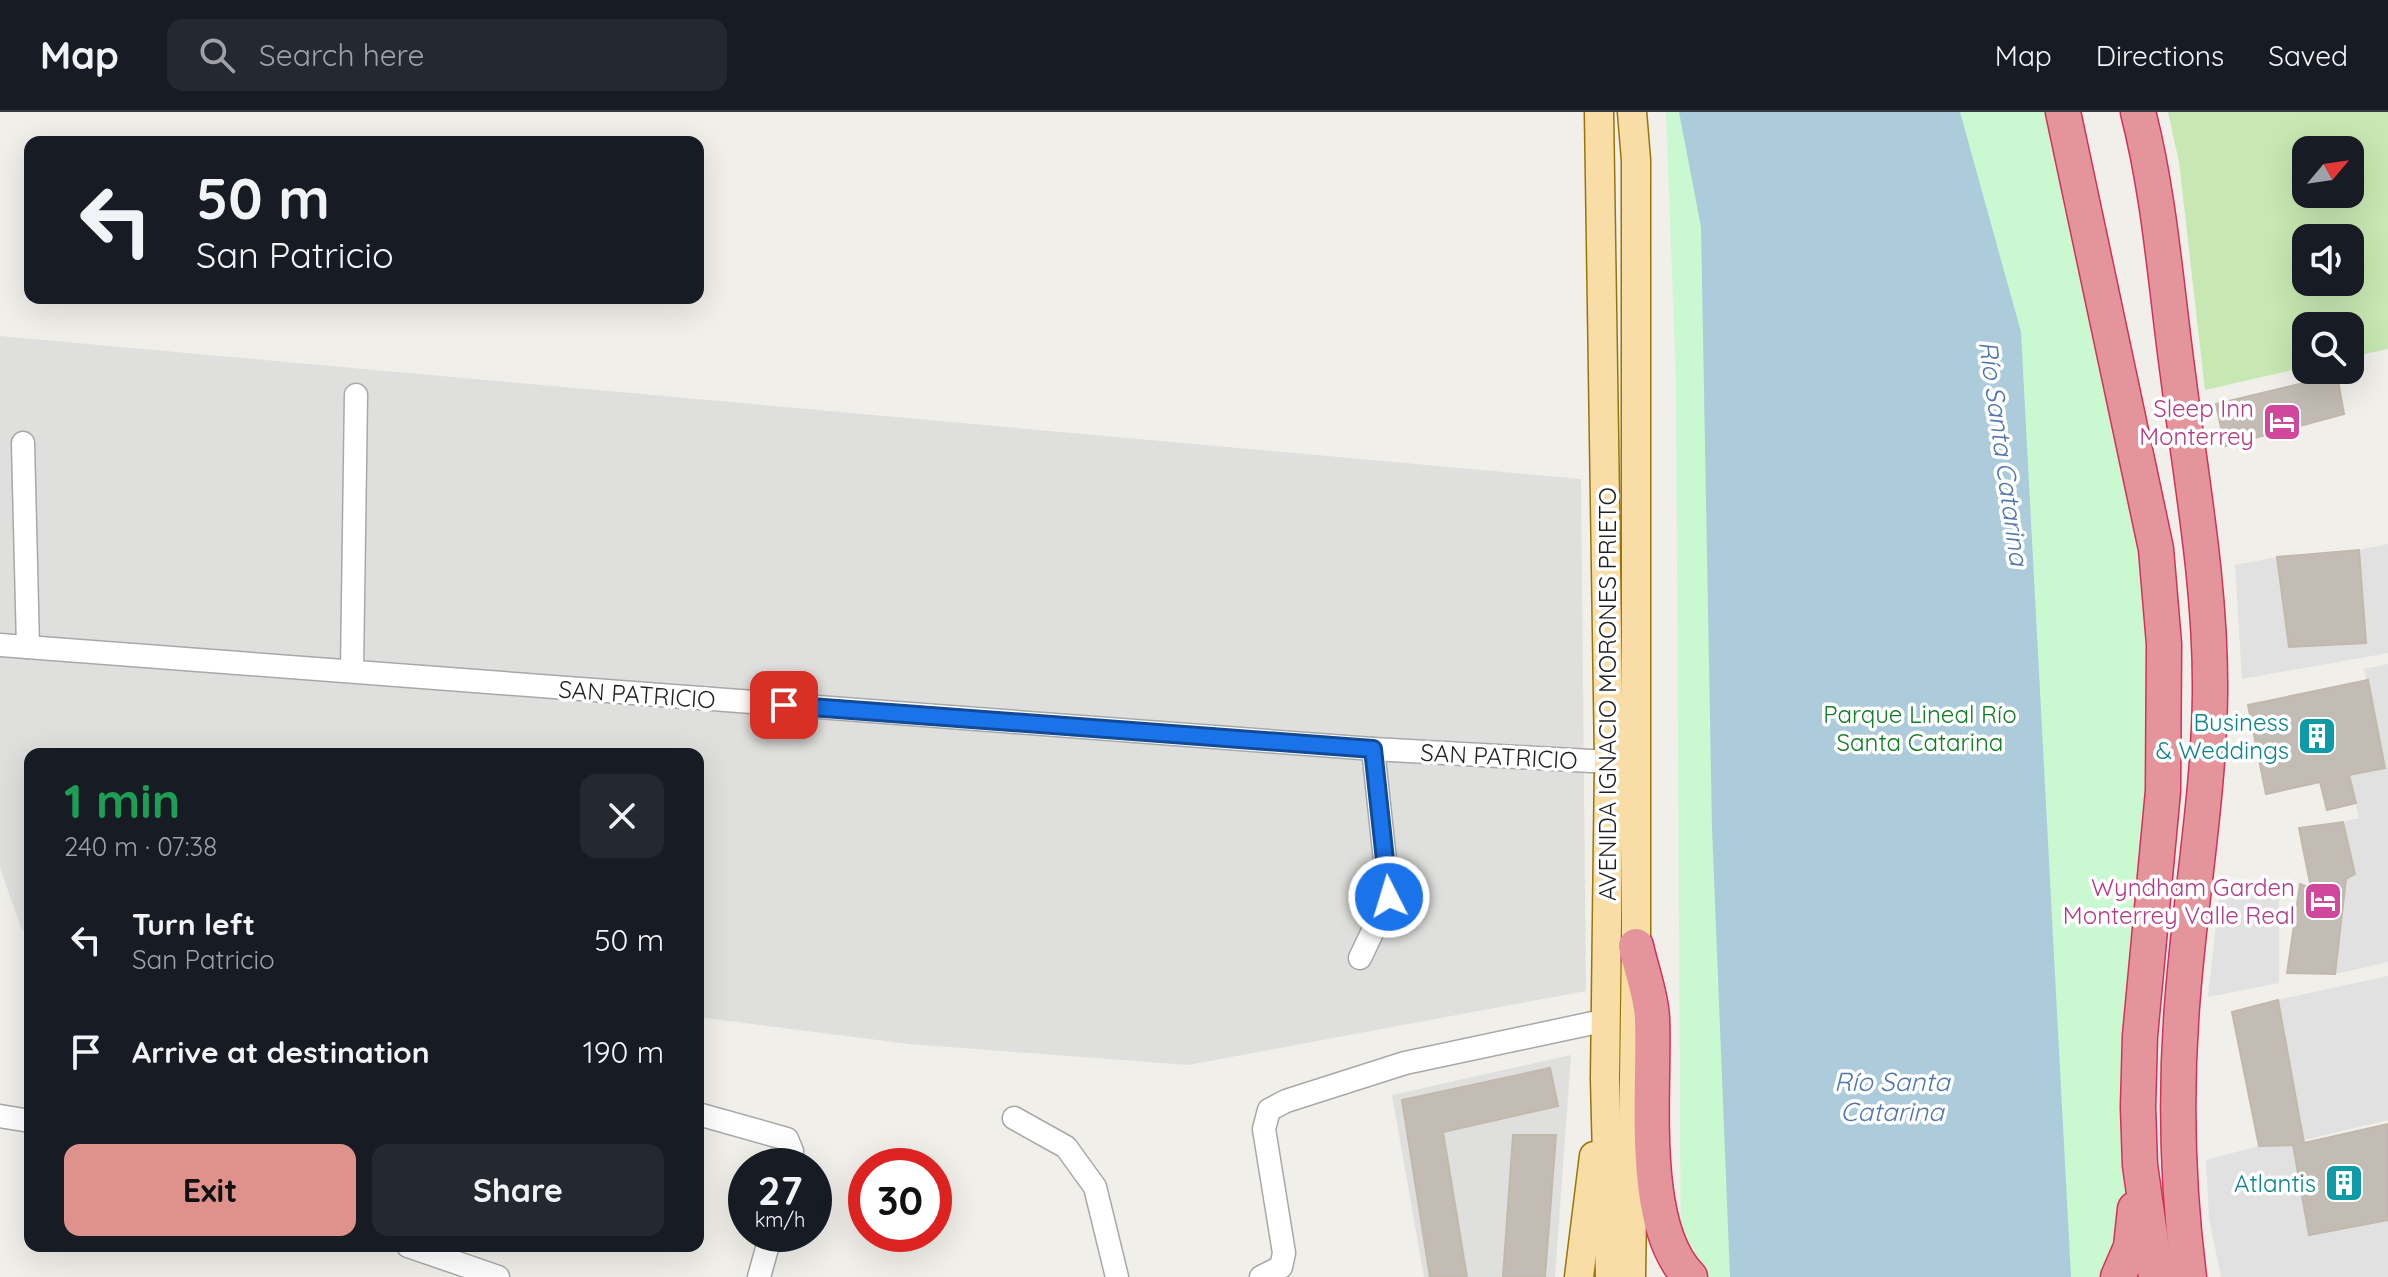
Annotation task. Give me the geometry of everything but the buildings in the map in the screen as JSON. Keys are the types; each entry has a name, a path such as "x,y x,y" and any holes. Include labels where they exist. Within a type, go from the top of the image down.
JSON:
{"highway":[{"path":"2063,112 2156,549 2164,644 2163,791 2140,1036 2140,1165 2131,1247 2118,1277"},
{"path":"2138,112 2163,266 2203,565 2208,625 2210,694 2203,828 2183,990 2178,1094 2181,1218 2189,1277"},
{"path":"1636,946 1652,1014 1655,1167 1661,1229 1690,1277"},
{"path":"2140,1165 2156,1277"}],"main road":[{"name":"AVENIDA IGNACIO MORONES PRIETO","path":"1599,112 1609,762 1605,1079 1610,1277"},
{"name":"AVENIDA IGNACIO MORONES PRIETO","path":"1631,1277 1636,946 1636,160 1632,112"},
{"path":"1579,1277 1605,1079"}],"street":[{"path":"352,670 356,395"},
{"path":"23,443 28,647"},
{"name":"SAN PATRICIO","path":"0,645 1373,749 1609,762"},
{"path":"1360,958 1389,897 1373,749"},
{"path":"1261,1277 1281,1267 1284,1253 1264,1129 1269,1110 1286,1101 1405,1063 1607,1020"},
{"path":"0,1116 24,1120"},
{"path":"704,1116 787,1139 791,1148"},
{"path":"1014,1118 1066,1147 1095,1187 1117,1277"},
{"path":"425,1252 498,1277"},
{"path":"759,1277 766,1252"}],"shaded area":[{"path":"0,336 1581,479 1586,991 1188,1065 909,1044 704,1018 704,748 24,748 24,930 0,868"},
{"path":"2388,544 2388,653 2242,679 2235,565 2277,557 2290,647 2365,643 2359,550"},
{"path":"2388,664 2388,962 2335,974 2346,879 2355,873 2343,822 2359,818 2349,775 2385,768 2364,669"},
{"path":"2279,887 2279,983 2208,997 2220,891"},
{"path":"2388,976 2388,1120 2304,1140 2277,1000"},
{"path":"1571,1055 1555,1277 1424,1277 1392,1095"},
{"path":"2293,1145 2309,1235 2388,1220 2388,1277 2221,1277 2209,1218 2206,1160 2259,1146"}],"green space":[{"name":"Río Santa Catarina","path":"1666,112 2062,112 2161,624 2146,1277 1681,1277 1676,381"},
{"path":"2168,112 2388,112 2388,349 2364,354 2364,312 2292,312 2292,370 2205,390 2179,162"}],"water":[{"name":"Río Santa Catarina","path":"1679,112 1960,112 2021,332 2071,1277 1730,1277 1712,828 1701,227"}],"place":[{"name":"Sleep Inn Monterrey","path":"2282,422"},
{"name":"Business & Weddings","path":"2317,736"},
{"name":"Wyndham Garden Monterrey Valle Real","path":"2323,901"},
{"name":"Atlantis","path":"2344,1183"}],"route":[{"path":"784,705 1373,749 1389,897"}],"park label":[{"name":"Parque Lineal Río Santa Catarina","path":"1920,728"}]}
